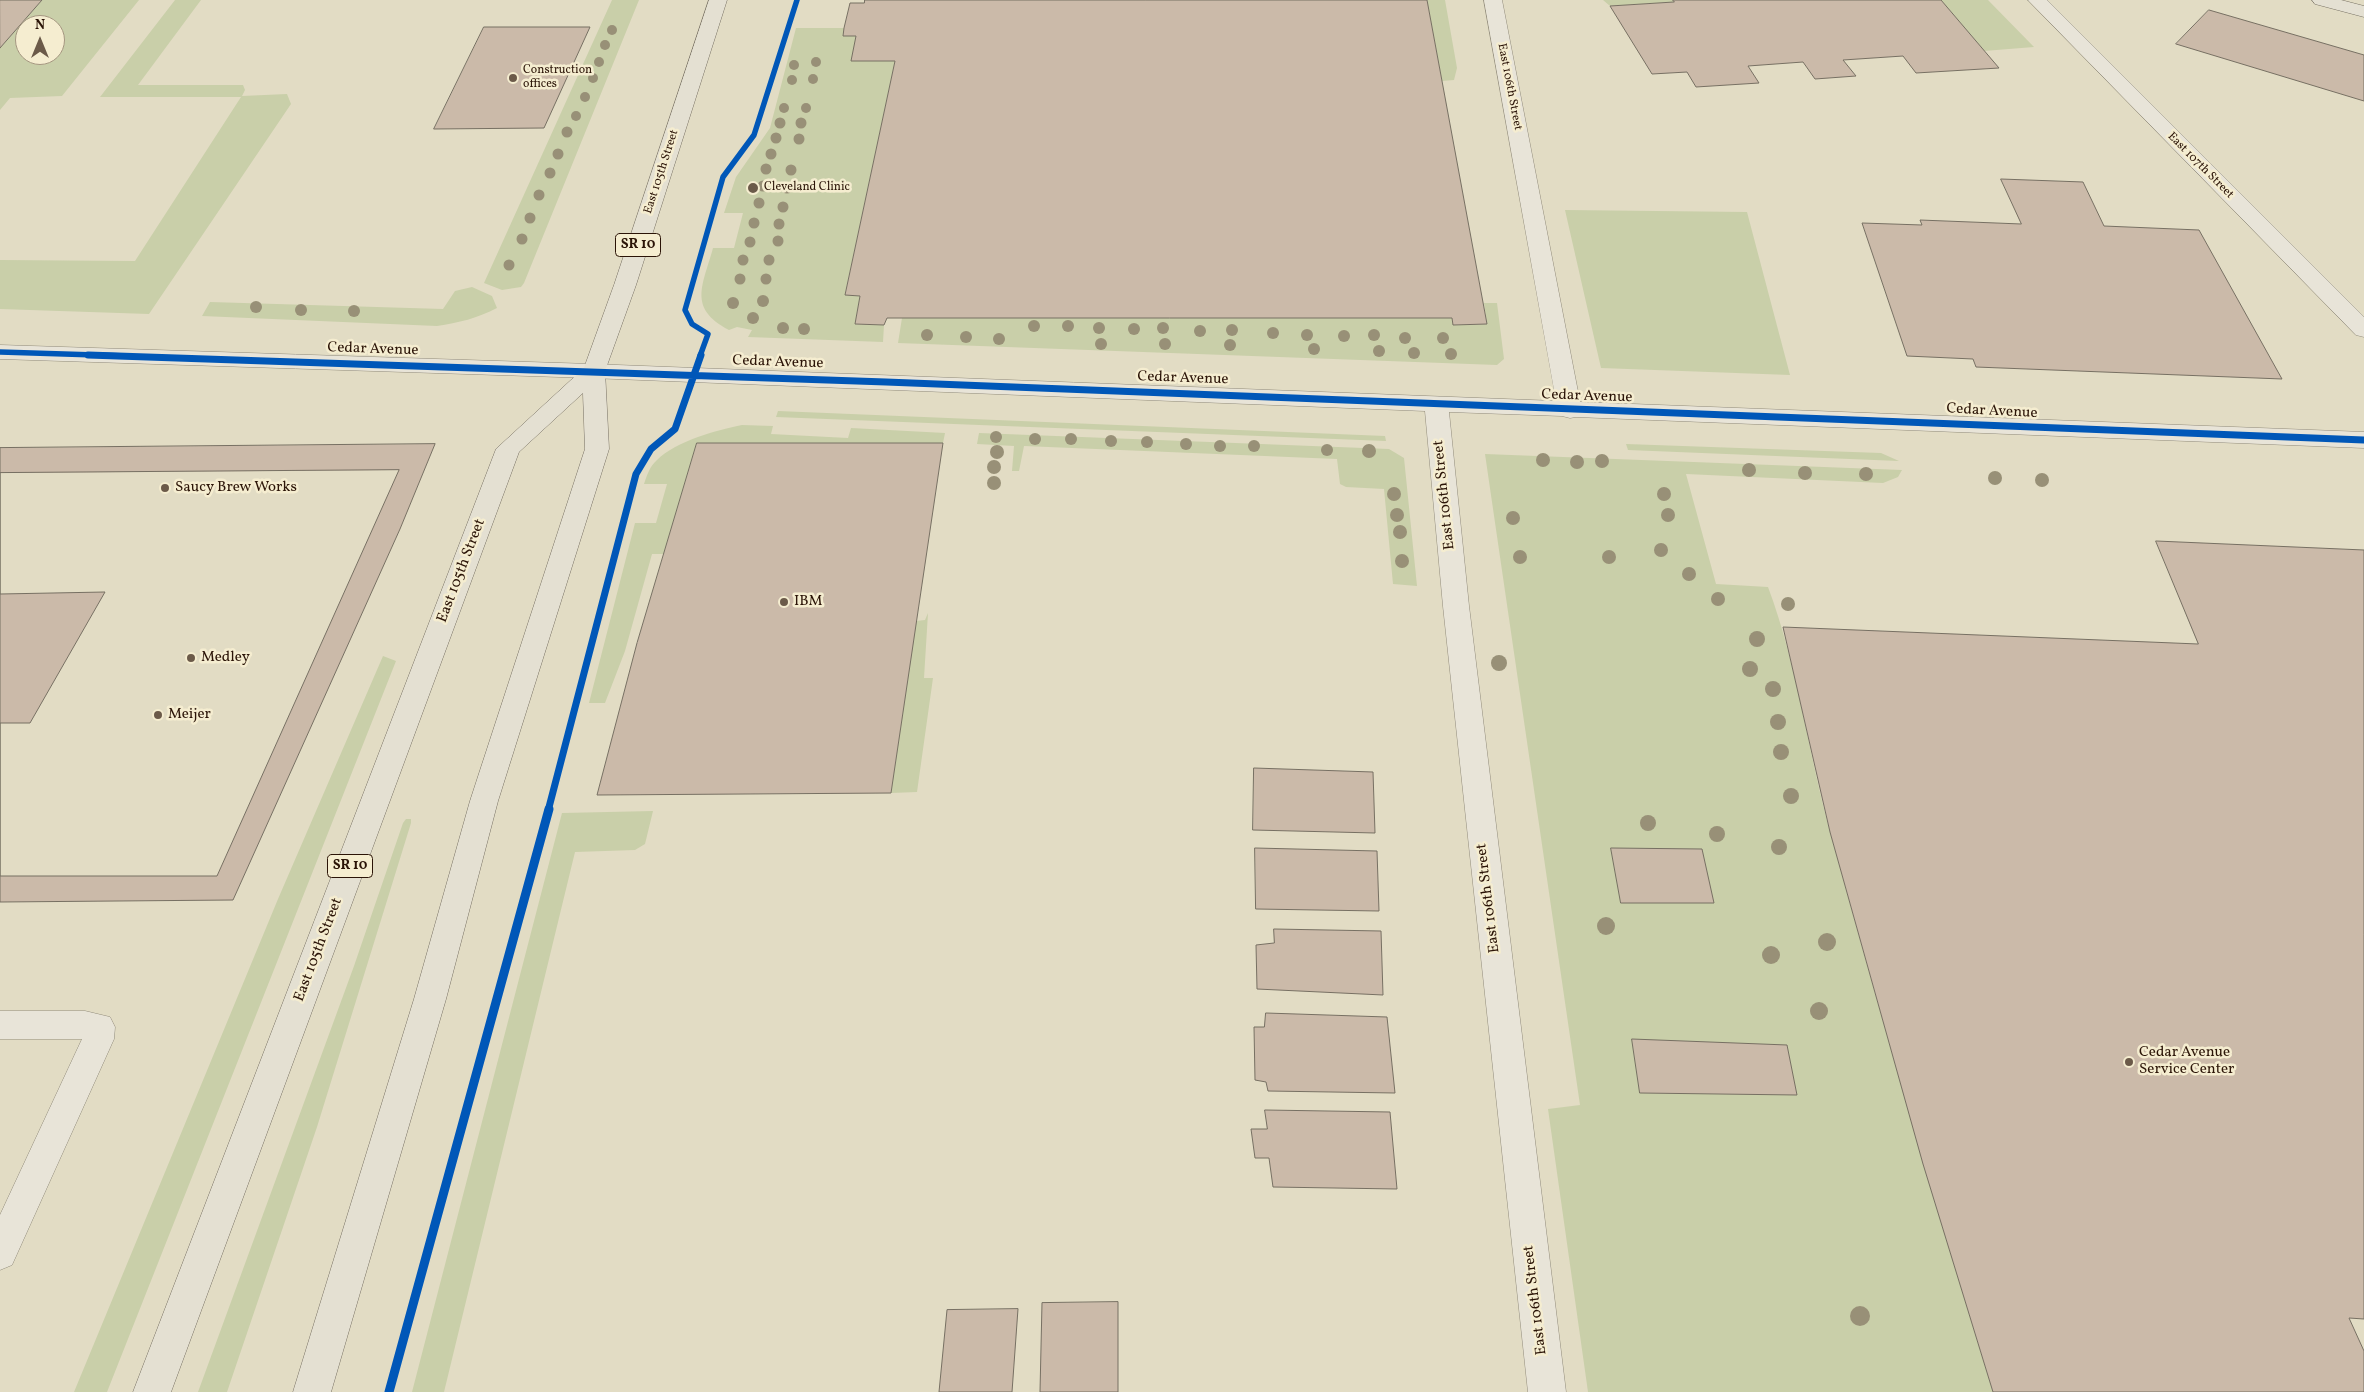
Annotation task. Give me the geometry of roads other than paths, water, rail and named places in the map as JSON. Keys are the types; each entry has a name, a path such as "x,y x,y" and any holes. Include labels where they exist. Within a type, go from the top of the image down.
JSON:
{"main road":[{"name":"East 105th Street","path":"312,1392 430,999 484,802 597,448 594,371 628,276 718,0"},
{"path":"2321,0 2364,12"},
{"name":"East 105th Street","path":"152,1392 508,449 594,371"}],"street":[{"name":"East 106th Street","path":"1493,0 1570,411"},
{"name":"East 107th Street","path":"2037,0 2197,164 2364,330"},
{"name":"Cedar Avenue","path":"0,352 594,371 1436,403 1570,411 2364,440"},
{"name":"East 106th Street","path":"1436,403 1457,615 1547,1392"},
{"path":"0,1025 99,1026 98,1039 0,1253"}],"place":[{"name":"Construction offices","path":"513,78"},
{"name":"Cleveland Clinic","path":"753,188"},
{"name":"Saucy Brew Works","path":"165,488"},
{"name":"IBM","path":"784,602"},
{"name":"Medley","path":"191,658"},
{"name":"Meijer","path":"158,715"},
{"name":"Cedar Avenue Service Center","path":"2129,1062"}]}
